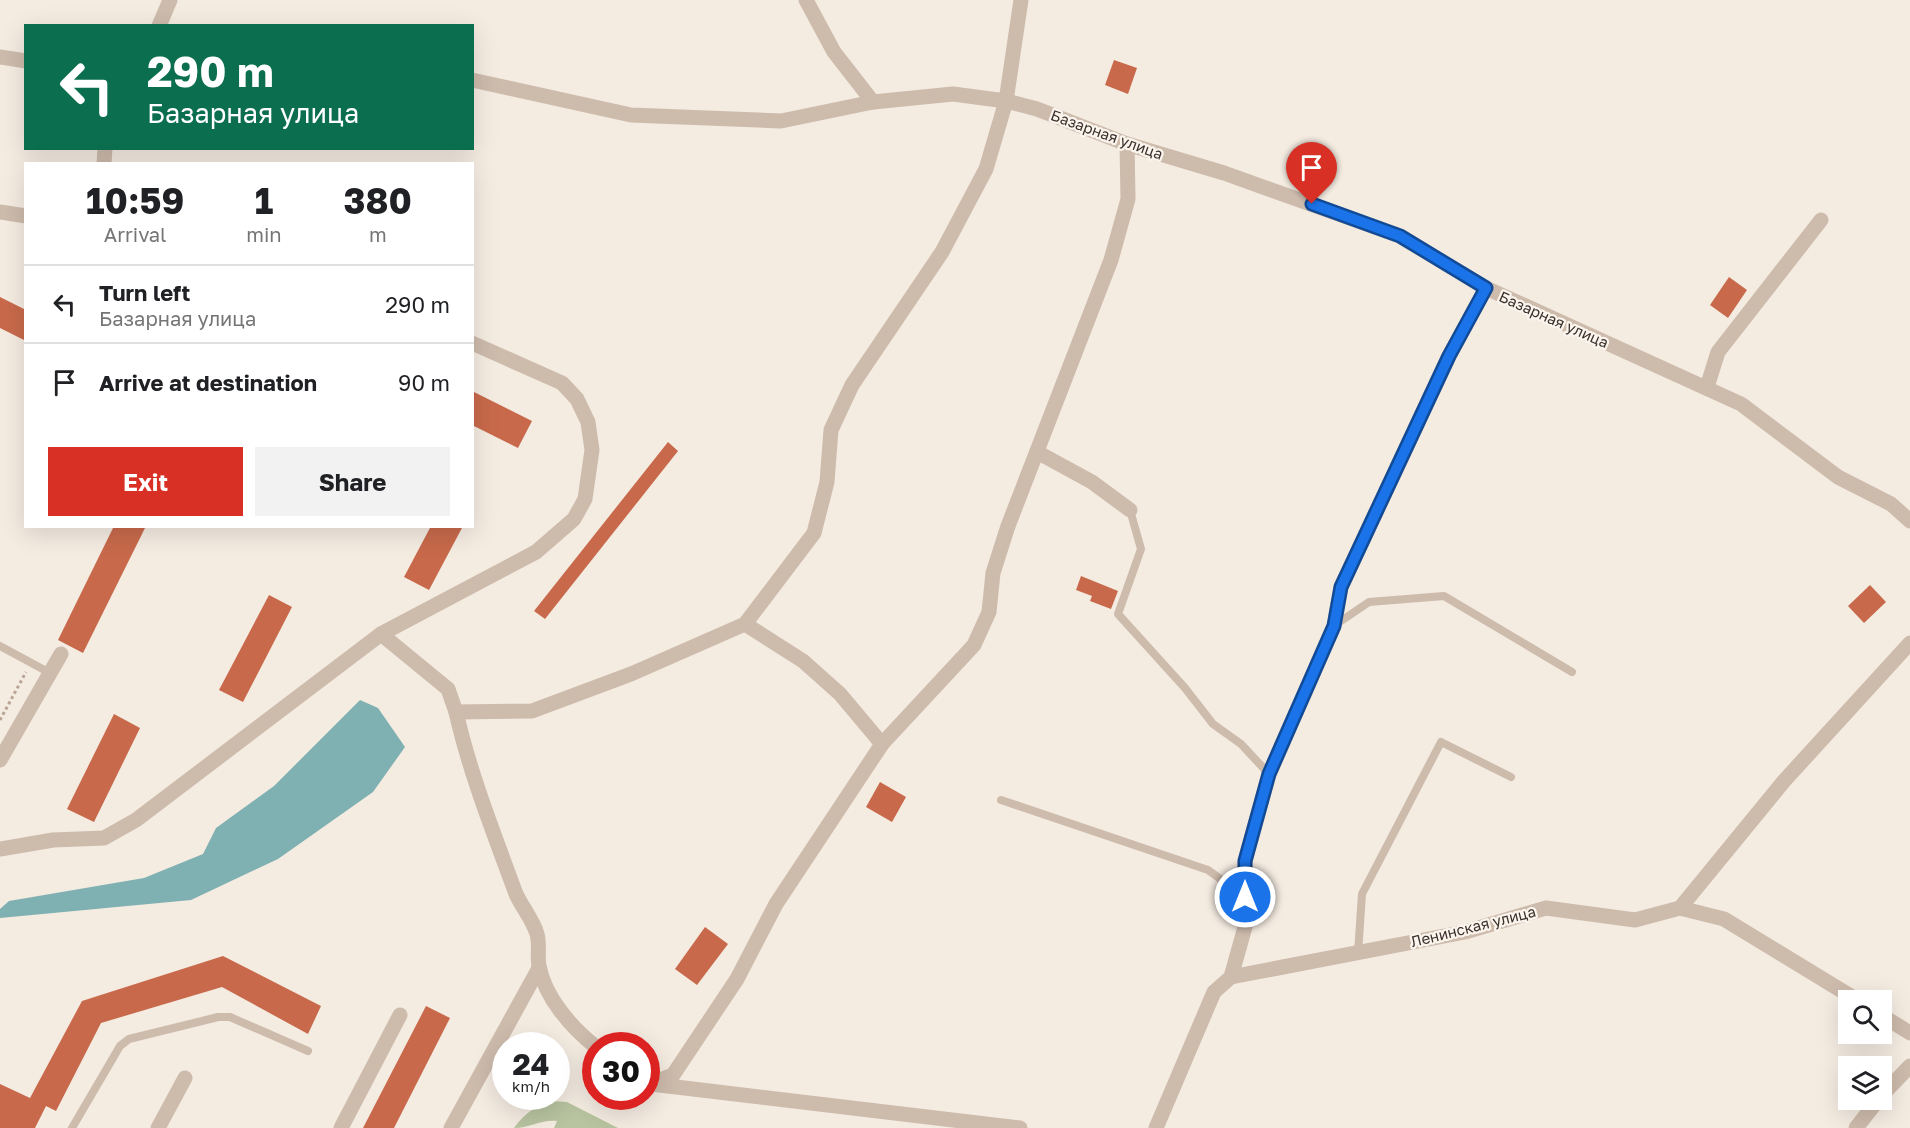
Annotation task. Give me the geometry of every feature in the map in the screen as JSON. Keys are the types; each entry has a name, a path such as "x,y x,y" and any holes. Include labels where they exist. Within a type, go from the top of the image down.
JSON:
{"street":[{"path":"160,24 170,0"},
{"path":"806,0 834,52 873,102"},
{"path":"456,712 532,711 630,674 745,624 814,533 827,482 831,430 852,385 942,252 986,169 1006,101 1021,0"},
{"path":"0,57 24,60"},
{"name":"Базарная улица","path":"474,80 630,115 781,121 873,102 953,94 1006,101 1037,109 1128,144 1224,173 1400,236 1486,288 1741,404 1838,477 1891,504 1910,521"},
{"path":"660,1080 673,1075 737,979 776,904 882,744 974,645 988,612 993,573 1002,545 1114,249 1128,199 1128,144"},
{"path":"0,212 24,216"},
{"path":"1707,387 1718,352 1821,220"},
{"path":"1156,1128 1214,992 1230,977 1245,927 1245,861 1269,774 1334,626 1341,587 1449,356 1486,288"},
{"path":"0,849 53,840 104,838 136,820 381,634 536,552 574,519 585,499 592,450 588,422 577,399 562,383 474,344"},
{"path":"1037,452 1092,482 1130,510"},
{"path":"745,624 803,662 840,694 882,744"},
{"path":"381,634 448,689 467,758 491,826 519,901 537,934 539,968 552,1000 582,1032"},
{"path":"1841,990 1724,919 1680,908 1784,782 1910,643"},
{"path":"0,759 61,654"},
{"name":"Ленинская улица","path":"1230,977 1465,932 1546,908 1635,920 1680,908"},
{"path":"451,1128 539,968"},
{"path":"341,1128 400,1015"},
{"path":"1892,1022 1910,1033"},
{"path":"1892,1085 1910,1066"},
{"path":"158,1128 185,1078"},
{"path":"660,1085 1020,1128"},
{"path":"1856,1128 1870,1110"}],"lane":[{"path":"1130,510 1141,549 1118,614 1185,688 1213,724 1240,744 1269,774"},
{"path":"1334,626 1369,602 1444,596 1572,672"},
{"path":"0,646 50,673"},
{"path":"1358,952 1362,894 1441,742 1511,777"},
{"path":"1001,800 1208,870 1245,897"},
{"path":"72,1128 113,1053 129,1039 218,1017 230,1017 308,1051"}],"path":[{"path":"0,720 31,663"}],"green space":[{"path":"570,1104 618,1128 554,1128 557,1121 551,1121 514,1128 533,1110 570,1110"}],"water":[{"path":"360,700 378,708 405,747 373,792 278,859 191,900 0,918 0,909 9,901 144,878 203,854 216,828 274,786"}],"building":[{"path":"1114,60 1137,68 1128,94 1105,85"},
{"path":"1729,277 1747,290 1728,318 1710,305"},
{"path":"0,297 24,309 24,340 0,328"},
{"path":"474,392 532,421 518,448 474,426"},
{"path":"668,442 678,451 545,619 534,611"},
{"path":"113,528 145,528 83,653 58,640"},
{"path":"430,528 462,528 429,590 404,577"},
{"path":"1081,576 1118,591 1111,609 1090,601 1092,596 1076,590"},
{"path":"1870,585 1886,602 1864,623 1848,606"},
{"path":"269,595 292,607 243,702 219,690"},
{"path":"114,714 140,728 94,822 67,809"},
{"path":"880,782 906,797 892,822 866,807"},
{"path":"705,927 728,944 697,985 675,969"},
{"path":"223,956 321,1006 308,1034 222,987 101,1023 56,1111 46,1106 35,1128 0,1128 0,1084 30,1098 82,1001"},
{"path":"426,1006 450,1018 394,1128 363,1128"}],"route":[{"path":"1245,897 1245,861 1269,774 1334,626 1341,587 1449,356 1486,288 1400,236 1312,204"}]}
